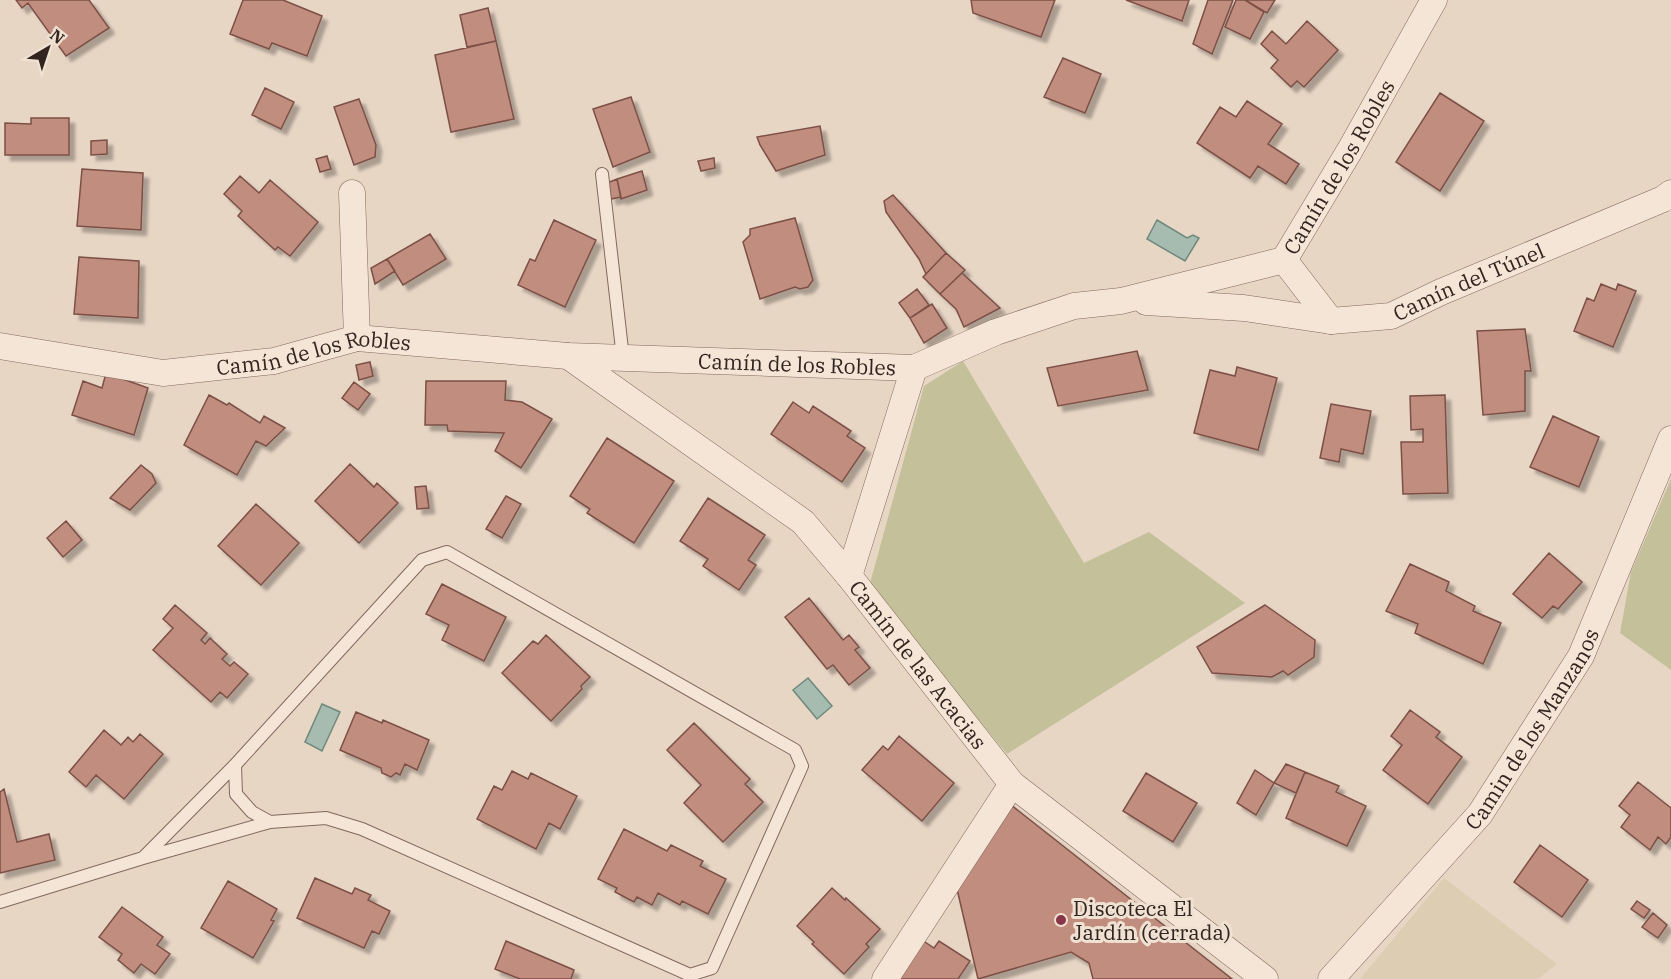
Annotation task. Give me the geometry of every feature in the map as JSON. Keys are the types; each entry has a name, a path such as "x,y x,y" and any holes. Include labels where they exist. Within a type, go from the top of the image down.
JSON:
{"street":[{"name":"Camín de los Robles","path":"0,346 163,373 274,361 357,338 568,356 914,368 1007,328 1074,306 1121,301 1284,260 1350,150 1427,4"},
{"name":"Camín del Túnel","path":"1121,301 1244,308 1331,321 1391,316 1441,292 1653,203 1671,193"},
{"path":"352,194 357,338"},
{"path":"1284,260 1331,321"},
{"name":"Camín de las Acacias","path":"568,356 803,522 849,576 1012,784 1264,979"},
{"path":"849,576 914,368"},
{"name":"Camin de los Manzanos","path":"1331,979 1480,814 1581,656 1671,439"},
{"path":"885,979 1012,784"}],"lane":[{"path":"602,174 623,358"},
{"path":"0,902 270,822 326,818 362,830 690,975 712,969 802,766 795,750 447,552 422,560 235,765 143,858"},
{"path":"235,765 236,794 252,812 270,822"}],"shaded area":[{"path":"1157,220 1187,238 1193,235 1199,238 1185,261 1147,239"},
{"path":"963,361 1084,563 1149,532 1245,603 1007,754 869,587 924,386"},
{"path":"1671,479 1671,670 1620,633 1631,572"},
{"path":"808,678 832,706 817,719 793,690"},
{"path":"322,704 340,712 322,751 305,742"},
{"path":"1444,878 1557,964 1538,979 1360,979"}],"building":[{"path":"16,0 89,0 109,28 66,56 28,3 22,8"},
{"path":"243,0 283,0 322,16 307,56 272,43 269,49 230,34"},
{"path":"971,0 1055,0 1041,37 973,13"},
{"path":"1126,0 1189,0 1182,21"},
{"path":"1208,0 1233,0 1212,54 1193,44"},
{"path":"1236,0 1245,0 1264,12 1250,39 1225,27"},
{"path":"1245,0 1275,0 1267,13"},
{"path":"488,8 496,41 467,47 460,15"},
{"path":"1307,21 1338,50 1304,87 1297,81 1291,87 1271,68 1278,60 1261,44 1272,31 1286,44"},
{"path":"496,41 514,119 451,132 435,55"},
{"path":"1063,58 1101,74 1085,113 1044,97"},
{"path":"265,88 294,102 281,129 252,115"},
{"path":"1440,93 1484,121 1440,191 1396,162"},
{"path":"631,97 650,152 613,167 593,109"},
{"path":"359,99 376,145 375,157 354,165 334,107"},
{"path":"1247,101 1282,124 1268,144 1299,164 1286,184 1258,166 1250,178 1197,143 1220,107 1236,117"},
{"path":"31,118 69,118 69,155 5,155 5,123 31,124"},
{"path":"820,126 825,155 776,171 757,137"},
{"path":"107,140 107,154 91,155 91,141"},
{"path":"327,156 331,169 320,172 316,159"},
{"path":"714,158 715,168 701,171 698,161"},
{"path":"82,169 143,173 141,230 77,226"},
{"path":"642,171 647,190 621,199 617,179"},
{"path":"240,176 259,193 270,180 318,222 290,256 278,247 275,250 238,216 242,211 224,194"},
{"path":"617,179 621,197 611,199 607,183"},
{"path":"893,195 946,253 926,274 919,259 886,212 884,201"},
{"path":"795,218 813,280 808,287 800,289 795,287 760,299 743,242 750,235 750,229"},
{"path":"554,220 596,240 565,307 518,285 530,259 535,261"},
{"path":"430,234 446,259 403,285 387,259"},
{"path":"946,253 965,270 940,294 923,277"},
{"path":"79,257 139,261 138,318 74,314"},
{"path":"387,259 395,271 375,284 371,268"},
{"path":"962,273 1000,308 964,327 956,309 940,294"},
{"path":"1601,284 1616,290 1618,284 1636,291 1613,347 1574,331 1587,298 1594,301"},
{"path":"917,289 929,305 910,318 899,303"},
{"path":"932,304 947,328 924,343 910,318"},
{"path":"1525,329 1531,371 1525,371 1525,411 1483,415 1477,331"},
{"path":"1137,351 1148,390 1058,406 1047,368"},
{"path":"370,362 373,376 359,380 356,365"},
{"path":"1237,367 1277,378 1258,450 1194,433 1210,370 1235,376"},
{"path":"106,373 148,388 134,435 72,415 83,381 102,388"},
{"path":"426,381 506,381 505,400 522,402 552,419 521,468 495,451 504,433 448,431 447,425 425,425"},
{"path":"354,382 370,394 358,410 342,398"},
{"path":"209,395 227,405 229,403 260,423 264,416 285,428 266,446 256,441 237,475 184,445"},
{"path":"1445,395 1448,493 1403,494 1401,442 1423,442 1423,429 1411,430 1410,396"},
{"path":"793,402 809,413 813,406 851,431 847,436 865,448 842,482 771,434"},
{"path":"1331,404 1371,411 1363,454 1341,449 1339,462 1320,458"},
{"path":"1553,416 1599,437 1579,487 1530,467"},
{"path":"607,438 674,481 634,543 587,513 590,509 570,496"},
{"path":"350,464 374,487 377,483 398,503 359,543 315,501"},
{"path":"141,465 152,474 156,483 130,510 110,498"},
{"path":"426,486 429,508 417,509 415,487"},
{"path":"506,496 521,504 502,538 486,529"},
{"path":"708,498 765,535 748,560 756,565 739,590 703,566 708,559 680,541"},
{"path":"256,504 299,543 261,585 218,546"},
{"path":"66,521 82,540 63,557 47,538"},
{"path":"1549,553 1582,582 1558,609 1553,606 1542,618 1513,594"},
{"path":"1410,564 1449,582 1446,591 1475,606 1473,611 1501,623 1483,664 1415,633 1418,624 1386,611"},
{"path":"442,584 506,617 484,661 442,640 449,625 426,614"},
{"path":"809,598 843,640 849,635 859,647 855,650 870,668 849,685 833,665 827,669 785,617"},
{"path":"175,605 207,633 201,640 205,644 210,638 227,654 222,659 230,666 234,662 248,674 227,698 220,692 211,702 153,650 173,628 163,619"},
{"path":"1265,605 1315,640 1314,657 1288,675 1283,671 1272,677 1212,673 1197,647"},
{"path":"546,635 590,677 581,686 582,689 551,721 502,673 533,641 538,644"},
{"path":"1410,710 1440,732 1436,737 1462,757 1428,804 1383,770 1402,745 1391,736"},
{"path":"356,712 382,723 383,720 429,740 417,770 405,764 400,775 396,773 391,777 382,773 381,768 340,750"},
{"path":"694,723 750,779 745,784 763,802 723,842 684,803 701,785 667,750"},
{"path":"104,730 121,745 128,737 133,742 140,734 163,754 124,799 96,775 86,787 69,772"},
{"path":"899,736 954,783 922,821 862,770 883,746 888,750"},
{"path":"1286,764 1305,772 1296,793 1274,783"},
{"path":"1255,770 1274,783 1256,815 1237,803"},
{"path":"512,771 528,779 531,773 577,796 560,829 549,823 536,849 477,819 494,786 502,790"},
{"path":"1305,772 1339,786 1336,792 1366,806 1347,846 1286,818"},
{"path":"1146,773 1197,803 1173,842 1123,811"},
{"path":"1638,782 1671,808 1671,837 1666,844 1658,837 1650,850 1621,827 1630,815 1619,806"},
{"path":"4,789 17,842 49,834 55,860 0,873 0,792"},
{"name":"Discoteca El Jardín (cerrada)","path":"1006,801 1232,979 1093,979 1089,963 1071,952 978,979 957,889"},
{"path":"624,829 667,851 671,845 703,861 700,866 726,879 708,914 682,901 680,905 658,893 652,905 637,897 634,902 615,892 617,888 598,879"},
{"path":"1540,845 1588,880 1562,917 1514,882"},
{"path":"315,878 352,894 355,888 371,895 368,900 390,911 379,934 372,931 364,948 297,918"},
{"path":"228,881 277,909 271,920 274,921 253,958 201,928"},
{"path":"832,888 880,929 866,944 869,947 844,974 812,944 814,942 797,926"},
{"path":"1637,901 1650,910 1644,918 1631,909"},
{"path":"122,907 163,937 157,945 170,954 155,974 141,964 134,973 118,960 122,954 99,937"},
{"path":"1653,913 1667,925 1658,938 1642,927"},
{"path":"922,940 934,948 939,941 970,961 958,979 897,979"},
{"path":"506,941 574,970 571,979 520,979 495,969"}],"place":[{"name":"Discoteca El Jardín (cerrada)","path":"1061,920"}]}
